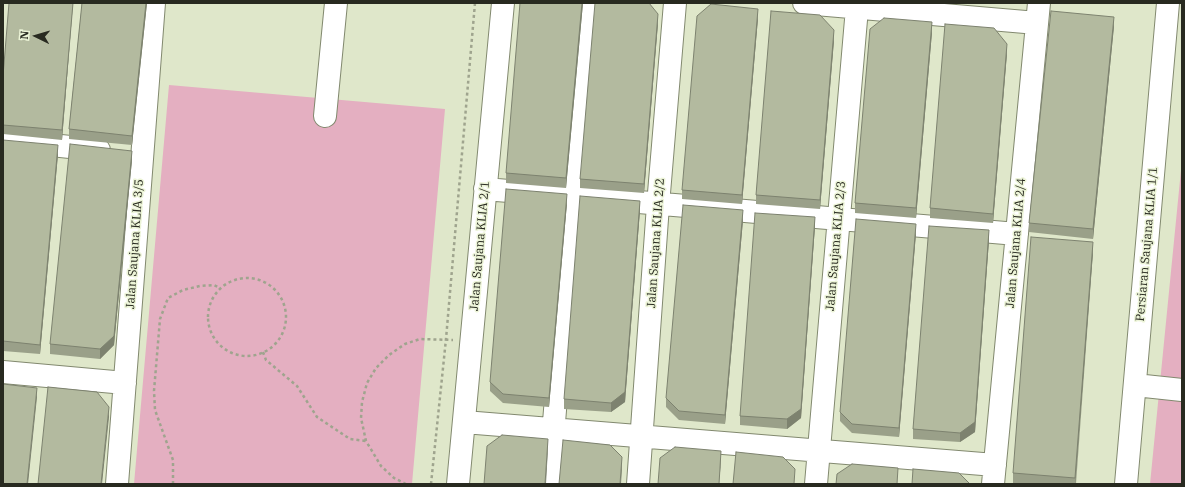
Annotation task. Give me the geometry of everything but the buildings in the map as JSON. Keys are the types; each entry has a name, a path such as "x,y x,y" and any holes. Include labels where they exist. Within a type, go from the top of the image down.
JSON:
{"street":[{"name":"Jalan Saujana KLIA 3/5","path":"117,484 154,3"},
{"path":"326,116 337,3"},
{"path":"548,484 588,3"},
{"name":"Jalan Saujana KLIA 2/2","path":"638,484 643,435 658,205 675,3"},
{"path":"804,3 857,8 1038,13"},
{"name":"Persiaran Saujana KLIA 1/1","path":"1126,484 1168,3"},
{"name":"Jalan Saujana KLIA 2/1","path":"458,484 502,6"},
{"name":"Jalan Saujana KLIA 2/3","path":"816,484 857,8"},
{"name":"Jalan Saujana KLIA 2/4","path":"994,474 1038,13"},
{"path":"3,140 142,154"},
{"path":"485,190 1017,234"},
{"path":"3,372 125,383"},
{"path":"1135,385 1182,390"},
{"path":"464,422 643,435 818,451 994,474"}],"path":[{"path":"431,484 446,339 475,3"},
{"path":"237,278 254,278 268,283 280,294 286,310 286,323 281,336 273,346 263,352 240,356 228,351 220,344 209,328 209,312 212,298 220,288 237,278"},
{"path":"173,484 173,460 155,410 154,391 160,319 168,298 183,290 200,286 214,285 220,288"},
{"path":"406,484 394,478 381,466 366,441 361,418 362,402 367,382 376,368 389,355 405,344 420,339 471,341"},
{"path":"263,352 266,360 297,386 317,417 350,440 366,441"}],"shaded area":[{"path":"169,85 445,109 412,484 134,484"},
{"path":"1182,160 1182,484 1150,484"}]}
